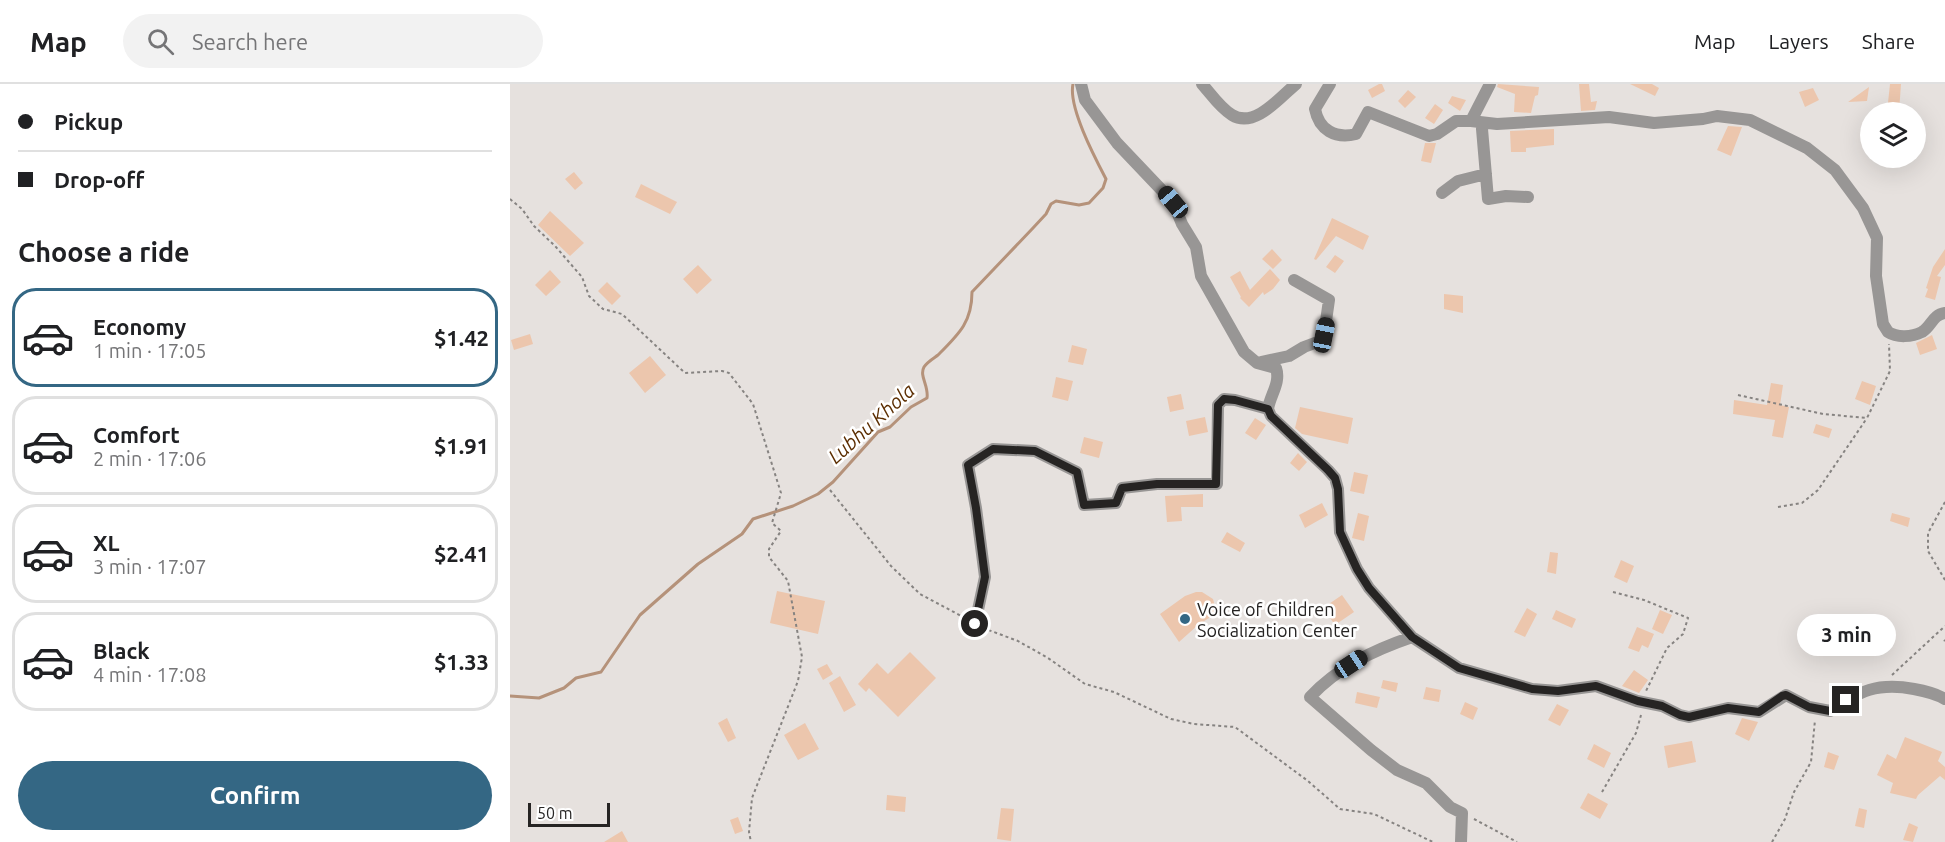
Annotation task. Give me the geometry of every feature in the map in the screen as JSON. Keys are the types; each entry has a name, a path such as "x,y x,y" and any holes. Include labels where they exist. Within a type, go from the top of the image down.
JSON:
{"street":[{"path":"1081,84 1080,88 1085,100 1117,143 1173,202 1196,248 1201,276 1244,352 1257,363 1276,368 1277,384 1268,409 1271,416 1335,478 1338,489 1340,532 1353,561 1369,588 1412,637 1459,668 1485,676 1532,689 1558,691 1596,686 1642,702 1662,706 1689,717 1728,708 1759,712 1786,695 1809,707 1830,711 1856,694 1879,687 1896,686 1926,691 1945,699"},
{"path":"1202,84 1231,115 1244,119 1256,117 1296,84"},
{"path":"1330,84 1315,109 1321,126 1337,135 1356,134 1368,112 1429,136 1437,134 1456,121 1609,117 1653,123 1717,116 1750,120 1808,148 1835,170 1863,208 1877,238 1876,276 1883,324 1888,332 1901,337 1923,332 1935,317 1945,313"},
{"path":"1490,84 1477,122 1488,199 1506,196 1528,197"},
{"path":"1442,193 1458,181 1486,174"},
{"path":"1257,363 1288,356 1320,341 1324,335 1329,300 1294,280"},
{"path":"975,624 985,577 968,465 993,449 1035,451 1077,472 1084,505 1116,503 1122,488 1157,484 1216,484 1218,405 1224,399 1268,409"},
{"path":"1412,637 1362,657 1320,686 1310,697 1397,770 1426,783 1450,807 1462,813 1461,842"}],"path":[{"path":"510,199 555,246 582,278 589,296 603,309 621,314 685,373 722,371 729,373 753,404 781,493 772,523 781,531 769,549 769,557 788,581 802,657 798,681 752,798 749,832 751,842"},
{"path":"1779,507 1802,502 1818,490 1867,418 1890,371 1890,349 1883,324"},
{"path":"1738,395 1823,414 1867,418"},
{"path":"830,490 891,566 920,594 986,630 1018,640 1085,684 1114,693 1171,719 1194,724 1235,727 1308,781 1340,809 1374,814 1433,842"},
{"path":"1945,502 1928,533 1928,551 1945,580"},
{"path":"1602,792 1636,733 1642,702 1667,648 1683,634 1688,618 1644,600 1614,592"},
{"path":"1879,687 1945,626"},
{"path":"1772,842 1785,819 1794,792 1811,762 1815,719"},
{"path":"1469,817 1517,842"}],"building":[{"path":"1382,84 1385,91 1372,98 1368,90"},
{"path":"1498,84 1539,87 1531,113 1514,112 1515,94 1497,87"},
{"path":"1579,84 1589,84 1591,102 1597,101 1595,110 1581,111"},
{"path":"1630,84 1652,84 1659,88 1655,96"},
{"path":"1890,84 1901,84 1900,102 1888,102"},
{"path":"1869,87 1867,101 1848,102"},
{"path":"1813,88 1819,100 1805,107 1799,92"},
{"path":"1408,90 1416,97 1405,108 1398,101"},
{"path":"1452,96 1466,100 1460,111 1448,103"},
{"path":"1435,104 1443,110 1434,124 1425,118"},
{"path":"1728,126 1742,127 1731,156 1717,150"},
{"path":"1554,129 1554,145 1526,148 1526,152 1511,152 1510,131"},
{"path":"1425,143 1436,143 1431,163 1421,161"},
{"path":"574,172 583,183 575,190 565,179"},
{"path":"641,184 677,202 670,214 635,197"},
{"path":"550,211 584,243 570,256 538,225"},
{"path":"1332,218 1369,236 1363,250 1336,236 1316,260 1314,259"},
{"path":"1272,249 1282,260 1273,269 1262,259"},
{"path":"1945,249 1945,265 1937,276 1941,277 1935,300 1925,297 1933,267"},
{"path":"1335,255 1344,261 1335,273 1326,267"},
{"path":"698,265 712,280 697,294 683,279"},
{"path":"1270,269 1280,280 1273,289 1264,295 1263,292 1249,307 1240,298 1230,277 1240,271 1250,290"},
{"path":"550,270 561,282 546,296 535,285"},
{"path":"607,282 621,296 612,305 598,291"},
{"path":"1444,294 1463,296 1463,313 1444,309"},
{"path":"530,334 533,344 514,350 511,340"},
{"path":"1932,335 1937,349 1920,355 1916,343"},
{"path":"1072,345 1087,349 1083,365 1068,362"},
{"path":"650,356 666,375 645,393 629,373"},
{"path":"1056,377 1073,381 1068,401 1052,397"},
{"path":"1862,381 1876,386 1870,405 1855,399"},
{"path":"1771,383 1783,385 1780,405 1789,407 1783,438 1772,436 1775,420 1733,414 1734,400 1767,405"},
{"path":"1181,394 1184,409 1170,412 1167,397"},
{"path":"1300,407 1353,418 1348,444 1302,434 1295,428"},
{"path":"1205,417 1208,432 1189,436 1186,421"},
{"path":"1255,418 1266,425 1256,440 1245,433"},
{"path":"1816,424 1832,429 1829,438 1813,433"},
{"path":"1084,437 1103,442 1099,458 1080,453"},
{"path":"1298,453 1307,462 1299,471 1290,463"},
{"path":"1354,472 1368,475 1364,494 1350,491"},
{"path":"1203,494 1203,507 1181,507 1182,521 1167,522 1165,496"},
{"path":"1322,503 1328,515 1305,528 1299,515"},
{"path":"1358,513 1369,516 1364,541 1352,538"},
{"path":"1892,513 1910,518 1908,527 1890,521"},
{"path":"1227,532 1245,543 1240,552 1221,542"},
{"path":"1550,552 1558,553 1556,574 1547,572"},
{"path":"1621,560 1634,566 1627,583 1614,577"},
{"path":"777,591 825,601 818,634 770,623"},
{"name":"Voice of Children Socialization Center","path":"1202,592 1213,599 1217,613 1198,625 1179,642 1160,614 1185,596"},
{"path":"1342,595 1354,612 1335,625 1323,608"},
{"path":"1527,608 1537,614 1525,637 1514,632"},
{"path":"1556,610 1576,619 1572,628 1552,619"},
{"path":"1660,610 1672,615 1663,634 1652,629"},
{"path":"1637,627 1654,634 1648,648 1642,645 1639,652 1628,648"},
{"path":"910,652 936,678 898,717 869,688 866,692 858,684 877,663 888,674"},
{"path":"827,664 833,674 823,680 817,669"},
{"path":"1634,670 1648,680 1639,693 1622,686"},
{"path":"840,676 856,705 844,712 829,683"},
{"path":"1383,680 1398,683 1396,692 1381,688"},
{"path":"1426,687 1441,690 1439,702 1423,699"},
{"path":"1357,692 1380,697 1377,708 1355,703"},
{"path":"1465,702 1478,708 1473,720 1460,714"},
{"path":"1557,704 1569,710 1560,726 1548,720"},
{"path":"727,718 736,738 728,742 718,723"},
{"path":"1742,718 1758,722 1749,741 1735,734"},
{"path":"805,723 819,749 798,760 784,735"},
{"path":"1905,737 1942,752 1938,761 1945,767 1945,780 1940,776 1916,799 1890,793 1893,783 1877,775 1887,754 1896,759"},
{"path":"1692,741 1696,762 1668,768 1664,746"},
{"path":"1594,744 1611,753 1604,768 1587,759"},
{"path":"1828,752 1839,756 1834,770 1824,767"},
{"path":"1588,793 1608,804 1600,819 1580,808"},
{"path":"887,795 906,797 905,812 886,810"},
{"path":"1001,808 1014,809 1011,841 997,839"},
{"path":"1859,808 1867,810 1864,828 1855,826"},
{"path":"738,817 743,831 735,834 730,820"},
{"path":"1909,823 1918,827 1913,842 1903,840"},
{"path":"622,831 628,842 604,842"}],"waterway":[{"name":"Lubhu Khola","path":"510,696 539,698 564,688 576,678 601,672 640,615 698,564 742,534 753,519 793,506 818,494 833,482 878,432 890,427 911,407 927,398 924,367 963,327 970,312 972,292 1046,214 1051,204 1056,201 1079,205 1089,203 1103,188 1106,179 1078,119 1074,106 1073,84"}],"place":[{"name":"Voice of Children Socialization Center","path":"1185,619"}],"route":[{"path":"975,624 985,577 968,465 993,449 1035,451 1077,472 1084,505 1116,503 1122,488 1157,484 1216,484 1218,405 1224,399 1268,409 1271,416 1335,478 1338,489 1340,532 1357,569 1369,588 1412,637 1459,668 1532,689 1558,691 1596,686 1638,701 1662,706 1689,717 1728,708 1759,712 1786,695 1809,707 1830,711 1846,700"}]}
